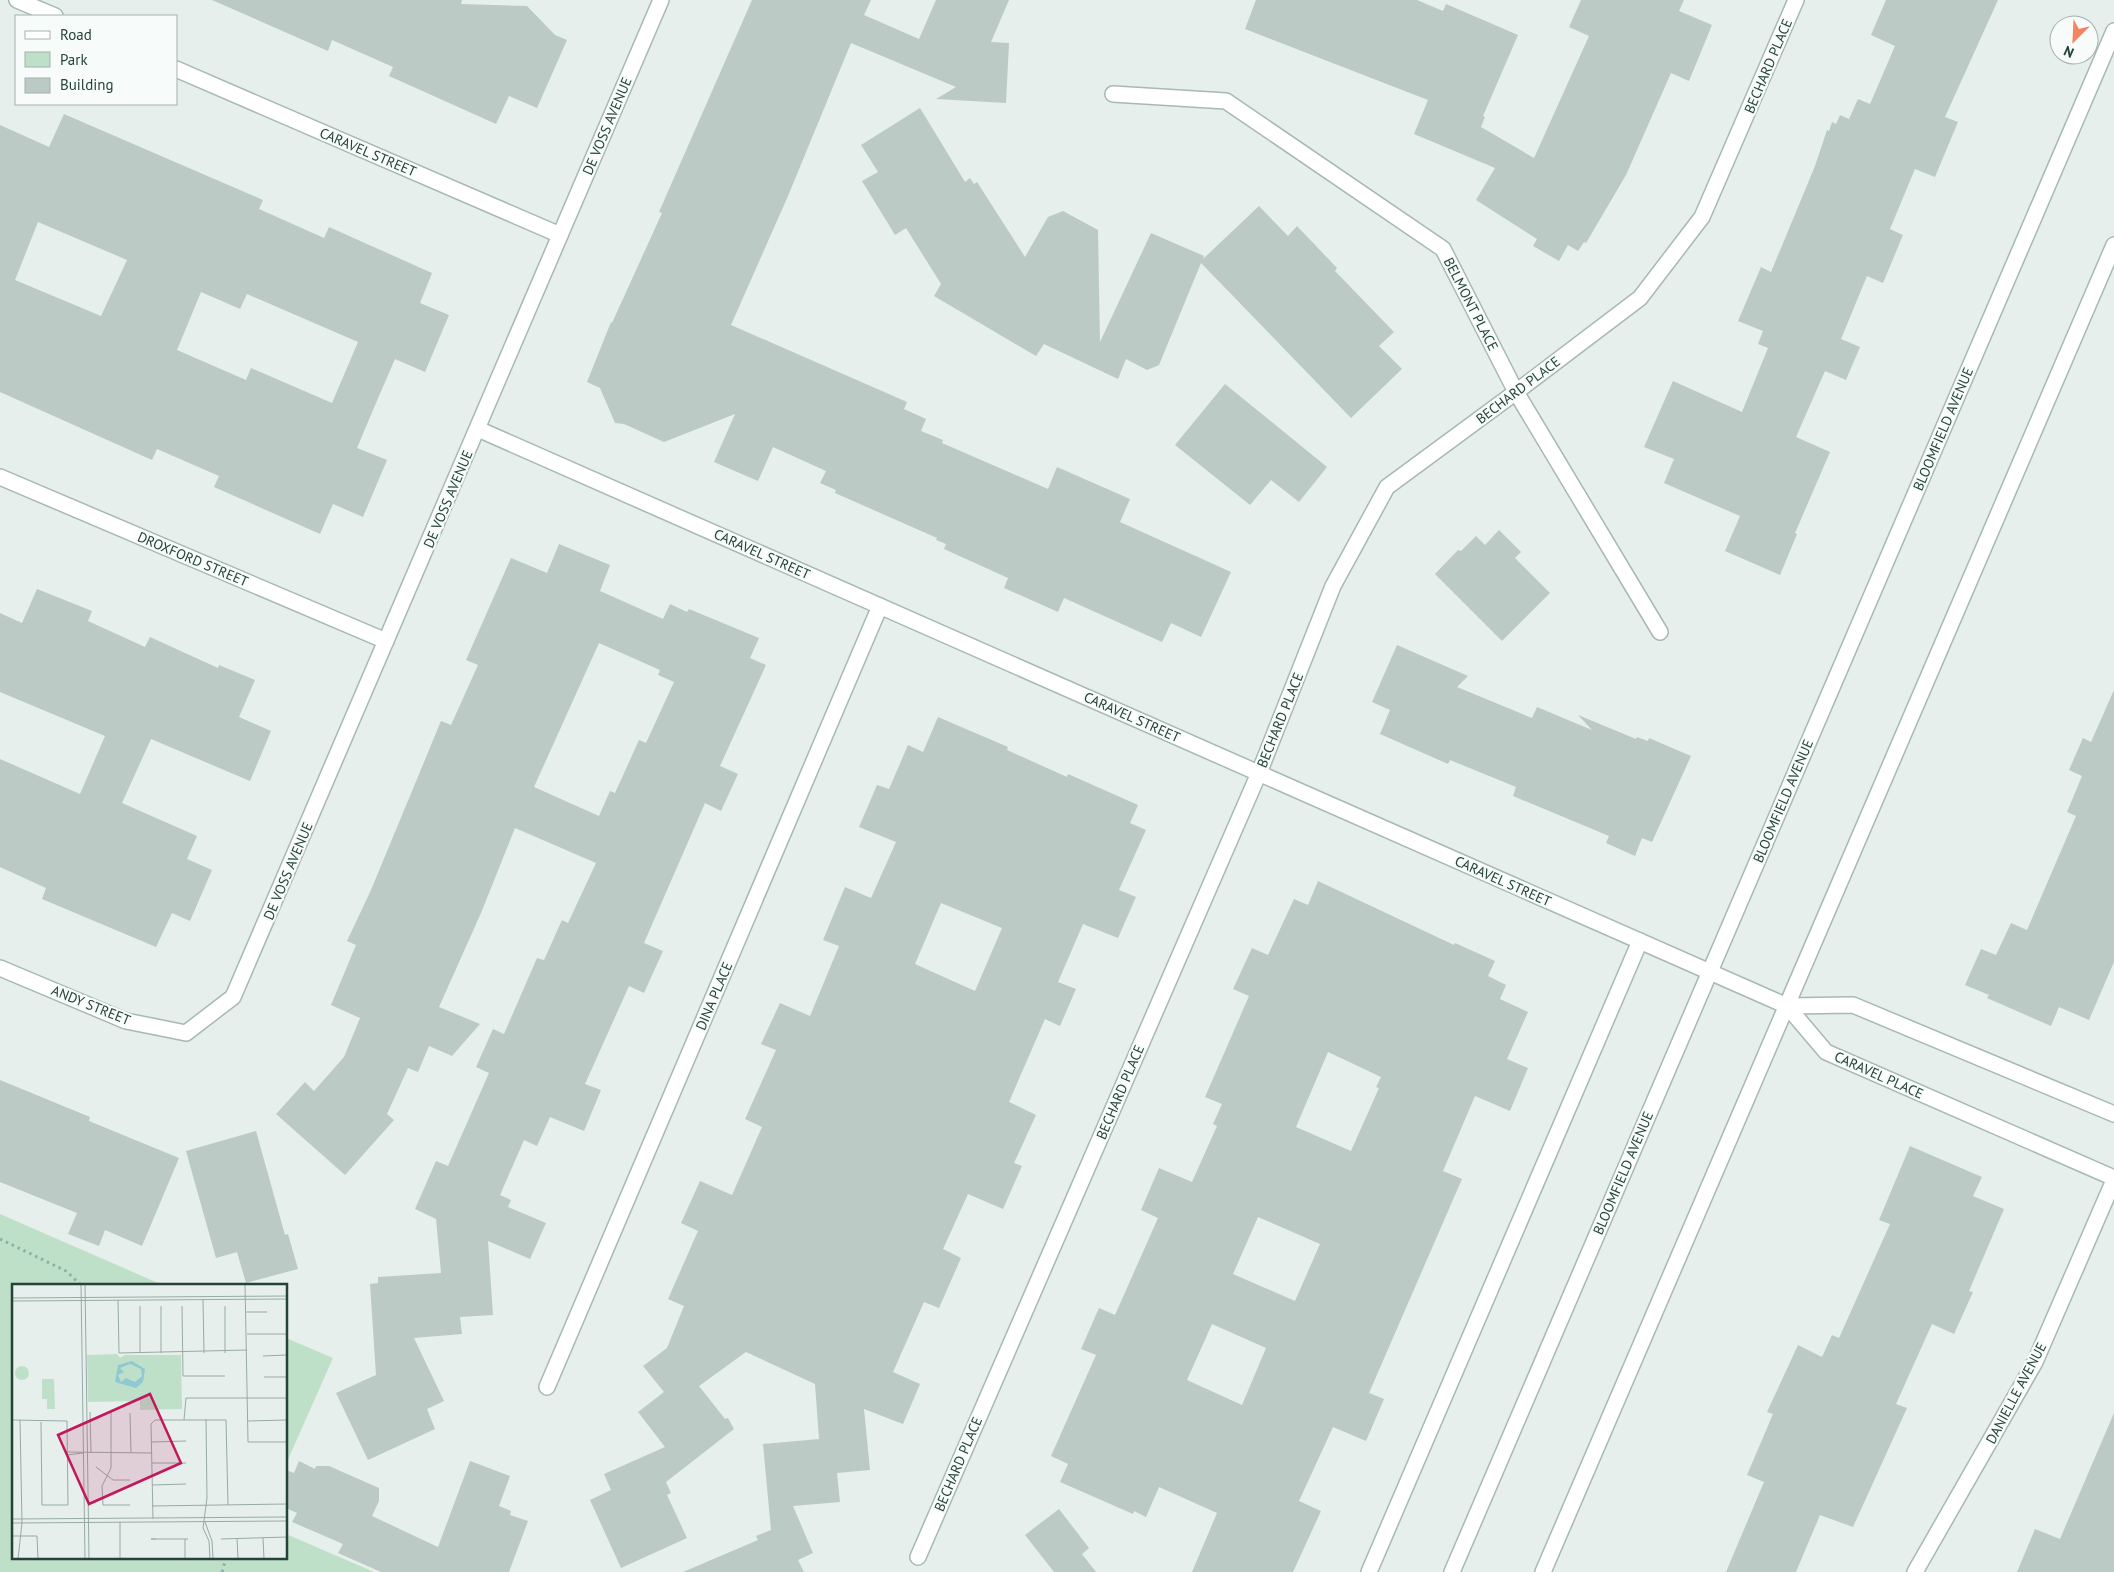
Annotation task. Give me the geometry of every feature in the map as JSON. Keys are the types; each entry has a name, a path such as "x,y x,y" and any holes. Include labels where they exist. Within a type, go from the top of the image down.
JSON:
{"street":[{"path":"18,0 53,15"},
{"name":"DE VOSS AVENUE","path":"233,997 661,0"},
{"name":"BECHARD PLACE","path":"918,1556 1259,773 1333,586 1387,487 1640,298 1702,217 1796,0"},
{"name":"BLOOMFIELD AVENUE","path":"1452,1572 2114,31"},
{"name":"CARAVEL STREET","path":"178,70 560,235"},
{"name":"BELMONT PLACE","path":"1113,94 1226,101 1443,249 1516,392 1660,632"},
{"path":"1543,1572 2114,245"},
{"name":"CARAVEL STREET","path":"478,429 1787,1006"},
{"name":"DROXFORD STREET","path":"0,477 386,641"},
{"name":"DINA PLACE","path":"547,1387 880,606"},
{"path":"1370,1572 1640,941"},
{"name":"ANDY STREET","path":"0,968 126,1021 186,1033 233,997"},
{"path":"1787,1006 1853,1005 2114,1114"},
{"name":"CARAVEL PLACE","path":"1787,1006 1826,1052 2114,1179"},
{"name":"DANIELLE AVENUE","path":"1916,1572 2035,1362 2114,1179"}],"path":[{"path":"0,1239 66,1271 80,1284"}],"green space":[{"path":"0,1214 160,1284 12,1284 12,1560 288,1560 288,1535 374,1572 0,1572"},
{"path":"288,1339 333,1358 288,1459"}],"building":[{"path":"212,0 462,0 461,4 527,6 555,35 567,40 537,108 509,96 496,124 389,76 393,67 332,40 328,51"},
{"path":"752,0 871,0 864,15 919,39 936,0 1009,0 991,42 1009,43 1006,103 936,99 956,87 851,43 788,196 731,325 907,402 904,409 926,419 921,431 943,440 942,443 1048,489 1057,467 1130,499 1120,522 1231,572 1201,637 1171,623 1162,642 1064,598 1058,612 1004,588 1008,578 944,549 946,544 936,540 937,538 835,493 836,490 820,483 826,471 773,447 758,481 714,462 735,414 664,442 624,424 615,423 600,388 587,382 611,322 662,213 659,212"},
{"path":"1256,0 1417,0 1443,11 1446,4 1518,35 1483,116 1485,117 1481,127 1534,158 1589,36 1569,27 1581,0 1684,0 1679,11 1712,25 1689,81 1671,73 1626,175 1586,243 1584,242 1578,251 1568,245 1559,261 1533,246 1537,239 1476,200 1495,168 1414,134 1428,100 1245,29"},
{"path":"1886,0 1998,0 1945,117 1958,122 1935,177 1915,169 1890,229 1903,235 1883,283 1867,276 1841,339 1860,347 1846,380 1825,371 1796,437 1830,452 1795,533 1797,534 1780,575 1725,551 1740,516 1664,483 1674,459 1644,447 1673,381 1742,412 1768,348 1758,344 1763,331 1738,321 1761,267 1771,272 1815,166 1827,130 1829,131 1832,122 1836,124 1840,115 1849,119 1858,99 1870,104 1895,46 1871,35"},
{"path":"920,108 965,182 970,178 974,184 977,182 1025,257 1048,217 1063,211 1098,230 1100,342 1151,233 1204,256 1203,259 1259,206 1288,236 1297,226 1337,268 1335,271 1394,332 1379,346 1402,369 1351,418 1201,263 1159,365 1147,370 1126,359 1118,379 1044,344 1036,356 934,296 941,284 906,228 895,235 862,181 878,172 861,145"},
{"path":"64,114 263,200 259,209 324,238 329,227 432,273 420,303 449,315 425,372 395,359 376,403 357,448 387,460 363,517 333,504 320,534 214,487 219,476 157,449 152,460 0,392 0,125 49,147","holes":["38,222 127,260 101,316 15,280","201,292 240,309 247,294 358,342 332,403 251,368 246,380 177,350"]},
{"path":"1225,384 1327,467 1299,502 1271,480 1250,505 1175,445"},
{"path":"1499,530 1521,552 1515,558 1550,593 1502,641 1435,574 1458,550 1461,551 1476,536 1485,545"},
{"path":"559,544 610,565 600,591 663,619 670,604 687,612 689,609 759,638 750,658 766,665 720,766 738,774 721,811 705,803 644,943 663,951 644,993 629,986 585,1084 601,1090 584,1131 550,1117 537,1146 524,1140 500,1195 511,1200 508,1207 546,1223 530,1259 488,1241 493,1315 460,1317 462,1334 414,1338 444,1401 427,1409 435,1429 368,1460 336,1393 376,1375 370,1284 378,1283 378,1277 441,1273 436,1219 415,1209 436,1161 448,1166 489,1073 476,1067 493,1029 504,1034 537,958 544,960 562,920 568,923 596,863 515,828 481,913 439,1007 480,1024 452,1056 429,1046 418,1072 408,1068 387,1114 394,1120 345,1175 276,1114 305,1082 314,1091 344,1057 360,1018 331,1005 356,945 347,941 371,890 441,721 451,725 478,665 466,660 511,558 547,573","holes":["599,643 660,670 658,675 674,682 646,743 639,740 615,793 610,791 599,816 534,787"]},
{"path":"37,589 92,611 88,621 145,647 150,637 218,668 219,665 255,680 239,717 271,731 250,781 151,739 122,803 197,836 187,859 212,870 190,921 172,913 156,947 42,899 46,888 0,867 0,759 80,794 105,736 0,692 0,613 22,623"},
{"path":"1397,645 1468,676 1457,687 1532,718 1537,707 1592,730 1578,715 1636,739 1637,737 1648,741 1649,738 1691,756 1652,842 1642,838 1635,856 1606,843 1609,836 1513,796 1516,787 1450,760 1448,764 1380,734 1390,710 1372,702"},
{"path":"2114,690 2114,962 2089,1020 2059,1007 2051,1026 1987,998 1989,995 1965,985 1981,949 1996,955 2011,923 2027,930 2076,816 2067,812 2082,776 2069,770 2083,738 2091,742"},
{"path":"938,717 1008,747 1007,750 1067,777 1068,774 1138,805 1130,823 1146,830 1119,890 1136,897 1118,938 1083,924 1058,982 1076,989 1060,1026 1045,1019 1009,1102 1036,1115 1014,1163 1022,1166 1003,1209 968,1194 943,1249 961,1258 939,1308 924,1302 893,1372 920,1384 903,1424 864,1409 870,1470 837,1473 840,1502 793,1506 813,1553 798,1560 804,1572 683,1572 758,1540 756,1536 771,1530 763,1444 819,1439 815,1384 746,1352 699,1386 725,1419 728,1418 734,1429 666,1482 671,1493 667,1495 687,1538 621,1568 590,1500 611,1490 604,1474 665,1447 638,1412 664,1392 643,1366 667,1348 684,1306 668,1299 698,1231 681,1223 700,1181 732,1195 762,1127 745,1119 776,1050 761,1044 780,1003 810,1016 839,946 823,940 845,887 871,898 896,842 859,827 877,785 889,789 908,745 923,752","holes":["941,903 1002,928 975,991 915,964"]},
{"path":"1318,881 1454,945 1455,943 1495,961 1488,976 1506,985 1500,999 1528,1012 1507,1059 1528,1068 1510,1111 1475,1096 1443,1171 1462,1179 1369,1393 1384,1399 1366,1441 1333,1427 1299,1501 1321,1511 1293,1572 1192,1572 1217,1513 1159,1487 1146,1517 1134,1511 1133,1514 1060,1482 1068,1464 1051,1456 1096,1355 1081,1349 1099,1308 1115,1315 1158,1218 1141,1210 1159,1168 1192,1182 1217,1126 1213,1124 1222,1104 1205,1097 1249,996 1233,989 1252,948 1268,955 1294,899 1308,905","holes":["1328,1052 1381,1077 1376,1087 1379,1088 1351,1151 1296,1127","1258,1217 1320,1244 1295,1301 1233,1274","1212,1324 1266,1348 1242,1405 1187,1380"]},
{"path":"0,1080 90,1117 89,1121 179,1158 142,1246 105,1230 99,1246 68,1234 77,1213 0,1182"},
{"path":"256,1131 285,1235 288,1234 298,1269 246,1283 237,1252 216,1258 186,1151"},
{"path":"1910,1146 1982,1177 1973,1196 2004,1209 1969,1291 1973,1292 1954,1334 1932,1324 1896,1404 1907,1408 1853,1527 1820,1515 1796,1572 1726,1572 1764,1482 1747,1475 1773,1414 1767,1412 1798,1345 1822,1357 1832,1335 1839,1338 1890,1224 1879,1220"},
{"path":"2114,1413 2114,1572 2017,1572 2035,1529 2060,1539"},
{"path":"299,1461 315,1469 316,1466 329,1466 379,1488 379,1501 372,1516 438,1547 470,1461 510,1476 499,1506 511,1511 510,1515 528,1521 509,1572 381,1572 338,1553 343,1544 292,1522 297,1513 288,1509 288,1471 294,1473"},
{"path":"1059,1509 1089,1548 1082,1554 1096,1572 1054,1572 1025,1535"}]}
